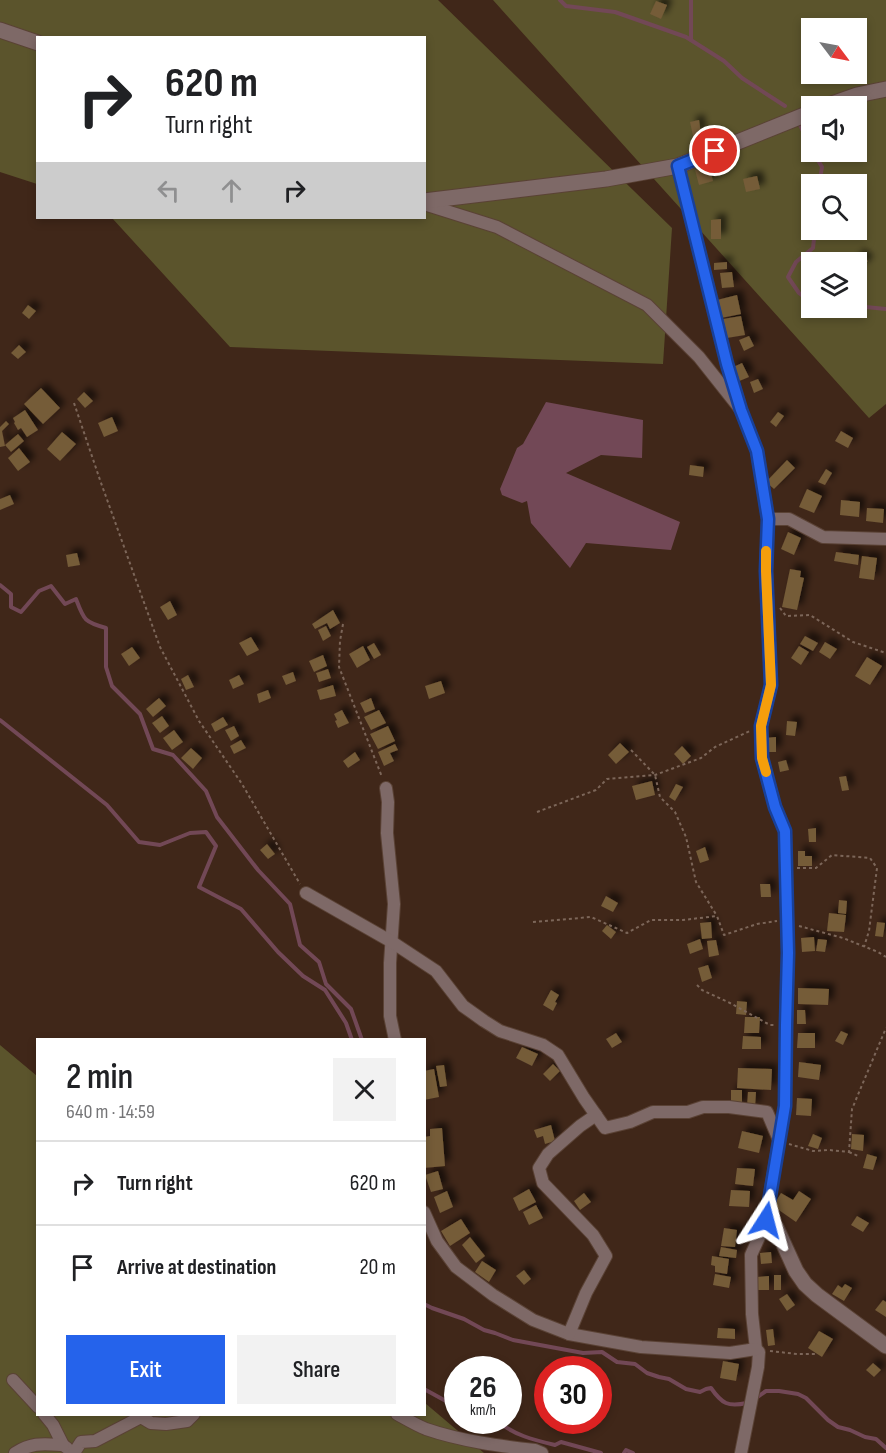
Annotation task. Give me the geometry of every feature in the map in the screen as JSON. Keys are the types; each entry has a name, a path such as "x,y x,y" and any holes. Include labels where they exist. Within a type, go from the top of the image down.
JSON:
{"street":[{"path":"0,30 36,42"},
{"path":"854,96 886,89"},
{"path":"426,202 606,179 678,166 801,116"},
{"path":"678,166 727,364 757,451 768,519 766,571 771,685 761,726 762,758 775,807 785,831 788,920 785,1106 766,1220 751,1255 752,1314 756,1349 759,1352 741,1453"},
{"path":"426,203 497,227 647,305 699,357 741,410"},
{"path":"768,519 789,519 823,537 886,539"},
{"path":"386,788 387,833 394,904 390,1016 395,1038"},
{"path":"306,893 392,942 436,971 463,1006 484,1021 500,1031 543,1045 558,1056 605,1128 630,1122 653,1112 688,1112 703,1107 729,1107 767,1112 780,1142"},
{"path":"568,1334 606,1256 593,1235 543,1183 539,1168 548,1154 596,1115"},
{"path":"426,1217 436,1241 456,1267 493,1295 533,1320 568,1334 641,1347 730,1353 756,1349"},
{"path":"766,1220 776,1227 796,1271 805,1284 886,1346"},
{"path":"13,1380 36,1405"},
{"path":"46,1416 70,1450"},
{"path":"15,1453 25,1446 37,1443 70,1450 81,1442 95,1441 141,1417 151,1423 166,1424 187,1421 192,1416"},
{"path":"401,1416 424,1428 450,1435 542,1453"}],"path":[{"path":"74,403 160,647 199,721 242,784 306,893"},
{"path":"767,592 786,616 810,615 853,642 886,653"},
{"path":"343,624 339,667 386,788"},
{"path":"537,812 596,790 606,779 655,775 701,758 715,747 761,726"},
{"path":"631,750 655,775 660,797 675,812 686,837 696,882 717,916 724,935 757,924 788,920 795,925 843,938 886,957"},
{"path":"785,867 816,868 832,855 870,858 877,868 869,931 864,947"},
{"path":"533,922 591,917 627,933 651,920 683,920 717,916"},
{"path":"697,985 702,990 770,1025 786,1025"},
{"path":"849,1152 852,1109 886,1028"},
{"path":"780,1142 813,1151 849,1152 858,1156"},
{"path":"756,1349 780,1353 815,1354"}],"shaded area":[{"path":"0,0 438,0 672,228 663,364 230,347 113,219 426,219 426,36 36,36 36,184 0,172"},
{"path":"493,0 886,0 886,404 869,418"},
{"path":"546,402 643,420 642,458 601,455 566,473 680,522 671,550 586,543 570,568 531,523 527,501 522,503 502,495 500,489 517,448 523,444"},
{"path":"0,1045 36,1075 36,1416 426,1416 426,1404 444,1419 444,1434 462,1434 484,1453 0,1453"}],"building":[{"path":"656,1 667,5 661,19 650,14"},
{"path":"699,120 701,135 693,136 690,122"},
{"path":"719,159 724,173 715,177 710,163"},
{"path":"709,166 713,181 699,185 695,170"},
{"path":"757,176 760,189 746,192 743,179"},
{"path":"721,219 721,239 711,239 711,220"},
{"path":"727,262 727,269 714,270 714,263"},
{"path":"732,272 734,287 722,288 720,273"},
{"path":"737,295 741,314 721,318 717,300"},
{"path":"28,305 36,311 29,319 22,313"},
{"path":"741,316 745,335 727,338 723,319"},
{"path":"749,336 754,346 744,351 739,340"},
{"path":"19,345 26,352 18,359 11,353"},
{"path":"742,363 749,377 737,382 731,368"},
{"path":"758,379 763,389 754,393 750,382"},
{"path":"41,388 60,408 43,424 24,404"},
{"path":"84,392 93,401 85,408 77,399"},
{"path":"25,410 38,430 27,437 21,428 18,430 13,418"},
{"path":"778,412 784,416 776,427 770,422"},
{"path":"112,417 118,431 104,437 98,423"},
{"path":"6,421 9,424 2,431 5,446 0,447 0,427"},
{"path":"841,431 853,438 848,448 835,441"},
{"path":"62,432 76,444 60,461 47,449"},
{"path":"18,434 24,441 11,452 5,445"},
{"path":"19,448 30,462 18,471 8,458"},
{"path":"787,460 795,468 774,489 766,482"},
{"path":"690,465 704,467 703,477 689,475"},
{"path":"826,469 832,473 825,485 818,482"},
{"path":"807,489 822,496 814,513 799,507"},
{"path":"10,495 14,504 0,510 0,499"},
{"path":"841,500 860,502 859,517 840,515"},
{"path":"867,508 884,509 883,523 866,521"},
{"path":"788,532 801,538 794,555 781,549"},
{"path":"836,552 859,555 858,565 834,561"},
{"path":"77,553 80,565 68,567 66,555"},
{"path":"862,556 877,558 874,580 859,578"},
{"path":"790,569 801,571 800,577 804,578 797,610 782,607"},
{"path":"170,601 177,615 168,620 160,607"},
{"path":"333,610 340,623 330,629 327,623 315,629 312,624"},
{"path":"326,626 331,636 323,641 318,630"},
{"path":"805,636 818,643 813,651 800,644"},
{"path":"251,637 259,650 247,656 239,643"},
{"path":"825,642 837,649 830,659 819,652"},
{"path":"374,643 381,655 374,659 367,647"},
{"path":"363,646 370,660 357,668 349,654"},
{"path":"799,646 809,652 801,665 791,658"},
{"path":"132,647 140,658 129,666 121,654"},
{"path":"323,655 327,666 314,672 309,661"},
{"path":"867,657 882,666 870,685 855,676"},
{"path":"328,669 331,678 319,682 316,673"},
{"path":"293,672 296,681 286,685 282,676"},
{"path":"188,675 194,687 186,690 181,679"},
{"path":"239,675 244,684 233,689 229,680"},
{"path":"441,681 445,693 429,699 425,686"},
{"path":"333,685 336,696 320,700 317,690"},
{"path":"268,690 271,698 259,703 257,694"},
{"path":"159,698 166,706 153,717 146,709"},
{"path":"371,698 375,709 365,713 360,703"},
{"path":"342,710 349,723 338,728 334,714"},
{"path":"379,710 386,723 371,730 364,717"},
{"path":"162,716 169,726 160,733 152,723"},
{"path":"223,717 228,725 215,732 211,724"},
{"path":"787,721 797,722 795,736 786,735"},
{"path":"234,726 239,736 231,741 225,730"},
{"path":"388,726 395,741 378,749 370,734"},
{"path":"174,730 183,742 172,750 163,738"},
{"path":"776,737 776,752 765,752 764,738"},
{"path":"241,740 246,748 234,754 230,746"},
{"path":"620,743 629,752 616,764 608,755"},
{"path":"395,744 398,750 390,753 394,761 384,766 378,752"},
{"path":"682,746 691,756 683,764 674,754"},
{"path":"191,748 202,758 193,769 181,758"},
{"path":"355,752 360,760 348,768 343,761"},
{"path":"786,760 789,770 780,772 778,762"},
{"path":"846,776 849,790 842,791 839,777"},
{"path":"652,781 655,795 636,800 632,786"},
{"path":"676,784 683,787 675,801 669,797"},
{"path":"816,828 816,842 809,842 808,829"},
{"path":"267,844 275,854 268,859 260,850"},
{"path":"705,847 709,860 700,863 696,851"},
{"path":"798,851 805,851 805,856 812,856 812,866 798,866"},
{"path":"760,884 770,884 771,897 761,897"},
{"path":"606,896 618,903 613,912 601,906"},
{"path":"839,900 847,901 846,914 838,913"},
{"path":"829,913 846,915 844,932 827,931"},
{"path":"711,922 712,938 702,939 700,923"},
{"path":"877,922 885,923 883,937 875,936"},
{"path":"607,925 616,932 611,939 602,931"},
{"path":"814,937 815,951 802,952 801,938"},
{"path":"700,939 703,949 690,954 687,944"},
{"path":"818,939 827,940 825,952 816,951"},
{"path":"716,940 719,955 709,957 707,941"},
{"path":"708,965 712,978 702,982 698,968"},
{"path":"798,988 829,989 828,1005 798,1004"},
{"path":"551,990 559,995 553,1011 543,1005"},
{"path":"737,1001 747,1002 746,1015 736,1014"},
{"path":"797,1010 805,1010 806,1024 797,1024"},
{"path":"745,1017 760,1017 759,1033 744,1033"},
{"path":"841,1031 848,1034 843,1045 835,1041"},
{"path":"616,1033 622,1042 612,1048 606,1039"},
{"path":"798,1033 815,1033 815,1048 797,1048"},
{"path":"743,1036 761,1037 761,1049 742,1049"},
{"path":"522,1047 538,1054 532,1066 516,1058"},
{"path":"799,1062 821,1065 819,1080 798,1077"},
{"path":"553,1064 560,1071 550,1081 543,1074"},
{"path":"444,1065 447,1086 440,1087 436,1066"},
{"path":"738,1068 772,1069 771,1090 737,1088"},
{"path":"434,1069 439,1097 426,1100 426,1071"},
{"path":"731,1090 742,1090 742,1107 731,1106"},
{"path":"748,1092 756,1092 755,1108 747,1107"},
{"path":"797,1098 812,1099 811,1116 796,1115"},
{"path":"551,1125 555,1141 545,1144 543,1136 537,1138 534,1130"},
{"path":"442,1128 445,1166 426,1168 426,1137 430,1136 430,1129"},
{"path":"742,1131 763,1136 759,1153 738,1148"},
{"path":"813,1134 822,1138 818,1149 808,1146"},
{"path":"852,1134 864,1135 863,1151 851,1149"},
{"path":"867,1154 877,1157 873,1170 863,1168"},
{"path":"737,1168 755,1169 753,1186 735,1184"},
{"path":"438,1171 443,1189 431,1192 426,1175"},
{"path":"529,1189 536,1202 519,1211 513,1198"},
{"path":"731,1190 750,1191 749,1207 729,1206"},
{"path":"447,1191 453,1207 440,1213 434,1197"},
{"path":"799,1191 811,1199 796,1222 773,1206 781,1193 793,1200"},
{"path":"584,1193 591,1202 580,1210 574,1201"},
{"path":"536,1205 543,1218 529,1225 523,1212"},
{"path":"857,1216 869,1223 863,1232 851,1225"},
{"path":"461,1219 470,1233 450,1246 441,1231"},
{"path":"724,1228 737,1230 735,1247 721,1246"},
{"path":"470,1237 485,1256 476,1263 462,1245"},
{"path":"721,1247 737,1250 736,1258 719,1256"},
{"path":"771,1252 772,1263 761,1264 760,1253"},
{"path":"712,1256 729,1259 727,1274 715,1272 715,1266 711,1265"},
{"path":"482,1261 496,1270 489,1282 475,1272"},
{"path":"524,1270 531,1279 524,1285 516,1276"},
{"path":"715,1274 731,1277 729,1288 713,1285"},
{"path":"774,1275 781,1275 781,1290 774,1290"},
{"path":"769,1276 769,1290 757,1290 757,1277"},
{"path":"845,1284 852,1288 844,1301 832,1294 838,1285 842,1288"},
{"path":"787,1294 795,1305 787,1311 779,1299"},
{"path":"883,1300 886,1302 886,1317 875,1310"},
{"path":"718,1328 735,1329 735,1339 717,1338"},
{"path":"773,1329 775,1345 768,1346 766,1330"},
{"path":"819,1331 833,1339 822,1357 808,1348"},
{"path":"723,1361 739,1364 736,1381 720,1378"},
{"path":"873,1363 881,1370 874,1377 866,1370"}],"waterway":[{"path":"560,0 566,6 615,12 686,37 724,61 742,78 785,106"},
{"path":"691,0 691,40"},
{"path":"798,121 801,127"},
{"path":"819,162 822,167 821,174"},
{"path":"808,252 813,248 814,240"},
{"path":"801,258 796,262 788,277 801,295"},
{"path":"867,307 886,309"},
{"path":"0,585 11,594 11,607 21,612 39,591 51,586 65,604 76,599 81,612 89,622 106,628 106,667 112,686 140,714 153,749 173,755 206,791 217,817 258,870 290,904 300,945 319,962 326,984 351,1009 361,1038"},
{"path":"0,720 107,805 139,842 160,845 190,833 206,832 216,846 199,887 241,909 278,952 303,976 325,990 346,1023 351,1038"},
{"path":"426,1305 513,1340 583,1353 602,1352 617,1362 635,1364 647,1373 669,1379 686,1389 700,1392 711,1388 726,1403 735,1405 747,1403"},
{"path":"426,1390 444,1400"},
{"path":"756,1398 766,1391 798,1394 806,1398 838,1427 876,1439 886,1448"},
{"path":"520,1434 555,1445 561,1442 601,1453"},
{"path":"624,1453 626,1450 633,1453"}],"slow traffic":[{"path":"766,551 771,685 761,726 762,758 766,772"}],"route":[{"path":"715,151 678,166 727,364 757,451 768,519 766,571 771,685 761,726 762,758 775,807 785,831 788,953 785,1106 766,1220"}]}
